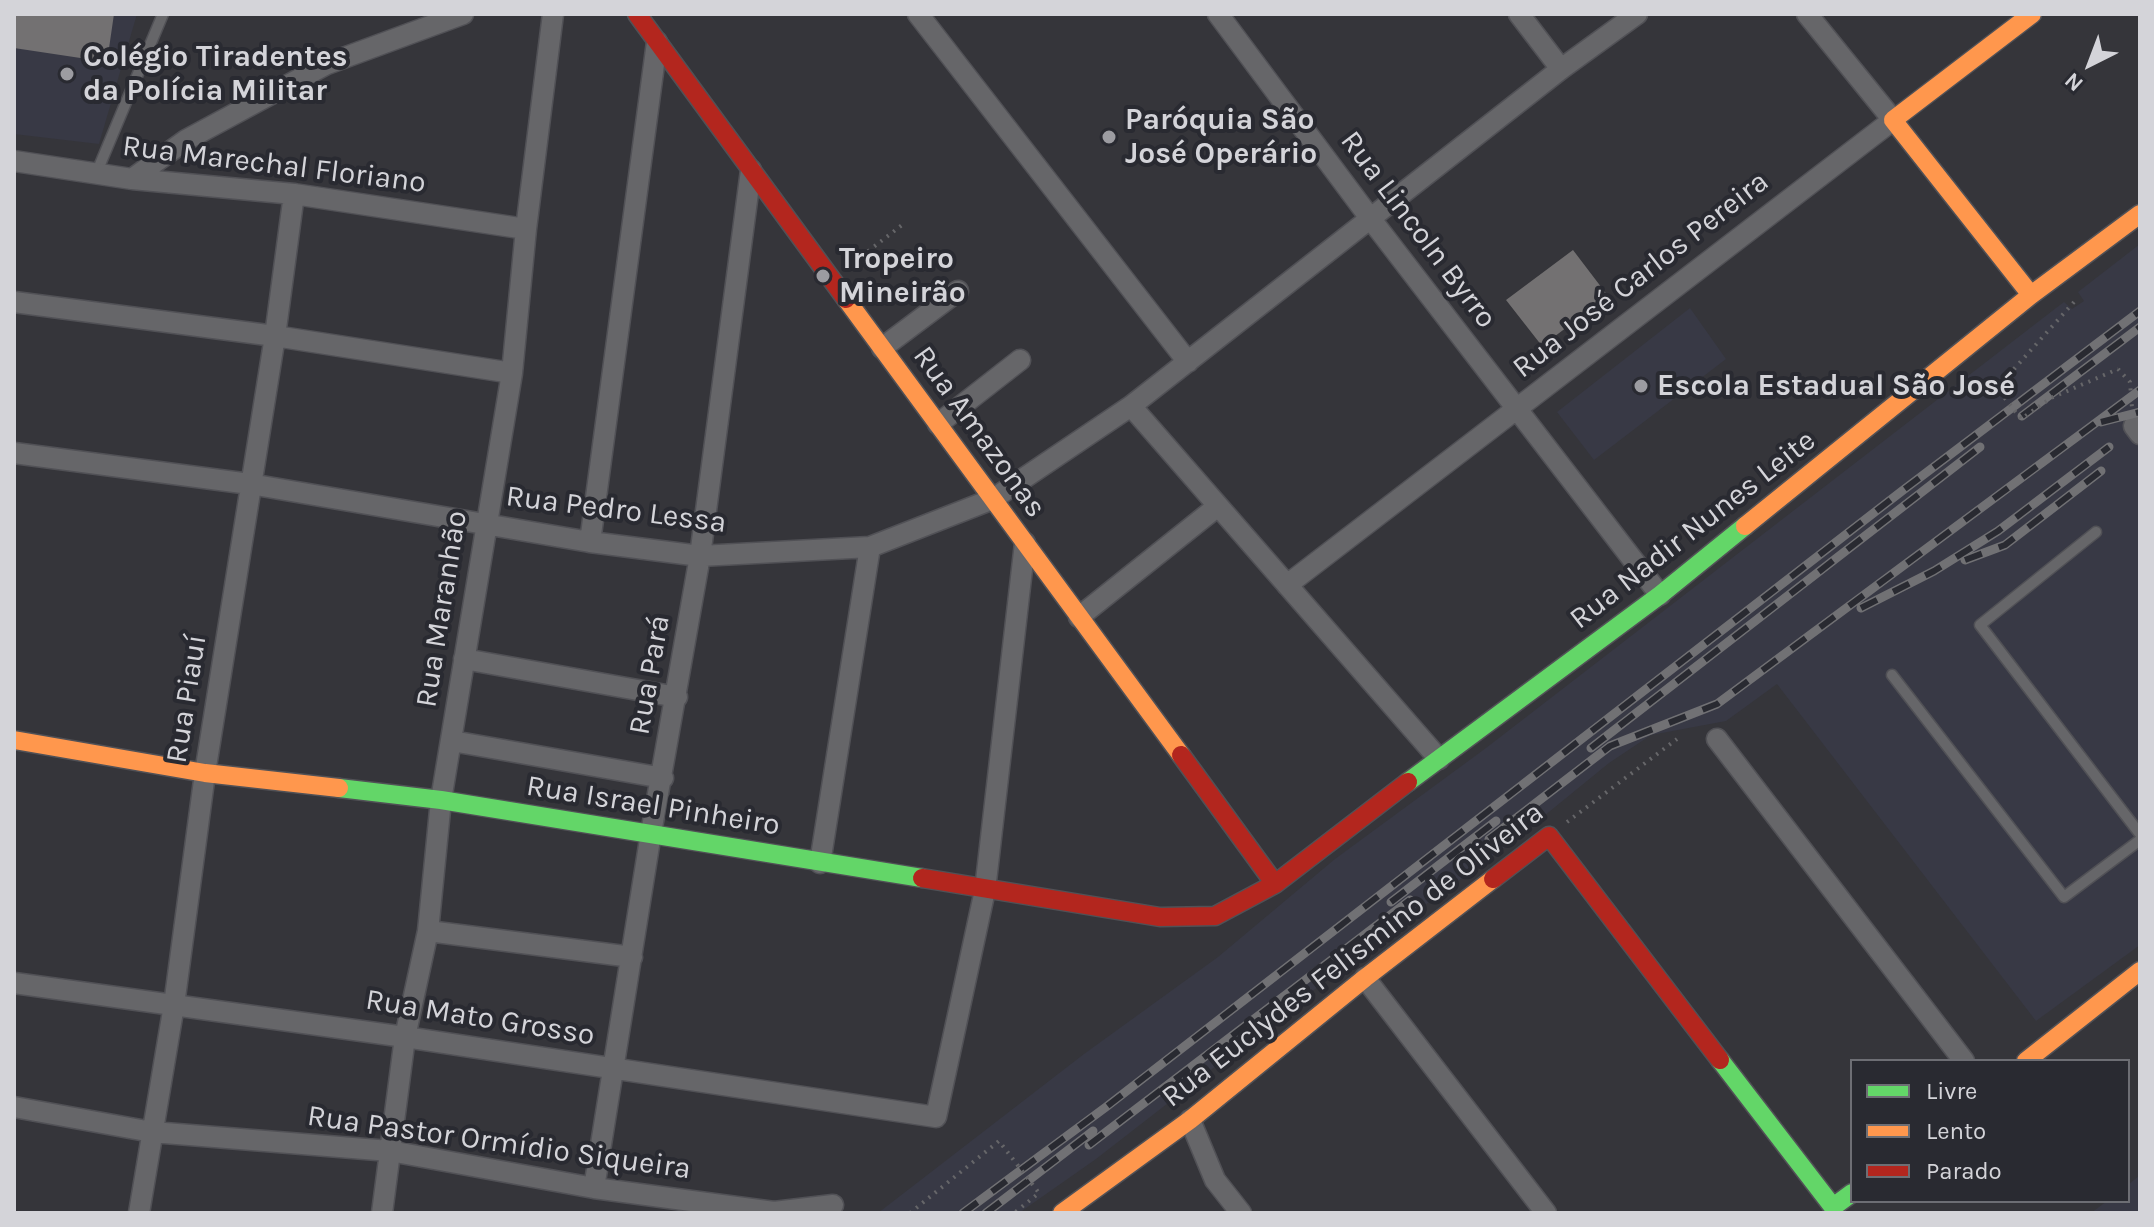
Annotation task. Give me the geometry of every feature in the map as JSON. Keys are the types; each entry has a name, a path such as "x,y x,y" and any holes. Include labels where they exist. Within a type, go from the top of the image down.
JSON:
{"street":[{"path":"132,179 186,140 327,64 463,14"},
{"name":"Rua Maranhão","path":"382,1213 405,1037 428,931 441,800 512,373 526,229 553,14"},
{"name":"Rua Amazonas","path":"637,14 1275,884"},
{"path":"918,14 1188,362"},
{"name":"Rua Lincoln Byrro","path":"1218,14 1370,218 1660,595"},
{"path":"1519,14 1561,69"},
{"name":"Rua Pedro Lessa","path":"14,453 250,484 590,542 700,556 870,547 993,499 1131,406 1561,69 1637,14"},
{"path":"1807,14 2031,295"},
{"name":"Rua José Carlos Pereira","path":"1287,585 2032,14"},
{"path":"590,542 657,42"},
{"name":"Rua Marechal Floriano","path":"14,161 132,179 294,194 526,229"},
{"name":"Rua Pará","path":"594,1188 651,833 700,556 751,170"},
{"name":"Rua Piauí","path":"139,1213 174,1005 205,773 275,336 294,194"},
{"name":"Rua Nadir Nunes Leite","path":"1275,884 1660,595 2031,295 2140,214"},
{"path":"882,348 958,291"},
{"path":"14,302 275,336 512,373"},
{"path":"938,424 1020,360"},
{"path":"1131,406 1439,759"},
{"path":"1079,617 1218,506"},
{"path":"985,890 1025,543"},
{"path":"820,863 870,547"},
{"path":"464,659 677,697"},
{"path":"1717,739 1962,1059"},
{"name":"Rua Israel Pinheiro","path":"14,740 205,773 441,800 1160,917 1215,916 1275,884"},
{"path":"452,741 663,778"},
{"path":"1549,836 1835,1210 1850,1195"},
{"name":"Rua Euclydes Felismino de Oliveira","path":"1062,1213 1190,1120 1365,978 1549,836"},
{"name":"Rua Mato Grosso","path":"14,983 405,1037 936,1117 985,890"},
{"path":"428,931 632,957"},
{"path":"2029,1059 2140,971"},
{"path":"1365,978 1546,1213"},
{"name":"Rua Pastor Ormídio Siqueira","path":"14,1107 152,1132 390,1151 594,1188 774,1212 833,1205"},
{"path":"1190,1120 1215,1180 1241,1213"}],"lane":[{"path":"96,174 163,14"},
{"path":"2096,532 1980,625 2140,834"},
{"path":"1892,675 2064,897 2140,840"}],"path":[{"path":"832,280 902,225"},
{"path":"2074,302 1997,388 2021,419 2051,398 2118,369 2130,382 2137,430"},
{"name":"Rua Euclydes Felismino de Oliveira","path":"1549,836 1677,739"},
{"path":"910,1213 999,1141 1039,1193 1014,1213"}],"shaded area":[{"name":"Colégio Tiradentes da Polícia Militar","path":"14,14 137,14 99,144 14,134"},
{"path":"2140,244 2140,945 2036,1021 1777,684 1726,721 1651,735 1609,763 1517,838 1395,927 1096,1159 1019,1213 878,1213 1084,1054 1218,957 1335,859 1486,748 2056,308 2064,302 2072,309 2084,301 2078,292"},
{"name":"Escola Estadual São José","path":"1690,308 1726,359 1594,460 1557,412"},
{"path":"2140,1175 2140,1213 2091,1213 2104,1203 2130,1203 2130,1183"}],"building":[{"path":"14,14 114,14 107,62 14,48"},
{"path":"1573,250 1608,296 1542,346 1506,300"}],"railway":[{"path":"963,1213 1106,1107 1902,491 2140,311"},
{"path":"2022,416 2140,327"},
{"path":"1489,839 1610,746 1717,704 2140,390"},
{"path":"2101,422 2140,412"},
{"path":"1591,748 1980,447"},
{"path":"1861,608 1934,571 1998,531 2109,447"},
{"path":"1965,560 2005,545 2101,471"},
{"path":"1391,902 1496,821"},
{"path":"1089,1145 1410,900"},
{"path":"986,1213 1093,1131"}],"traffic: fast":[{"path":"1408,782 1660,595 1745,526"},
{"path":"339,788 441,800 922,878"},
{"path":"1720,1060 1833,1207 1850,1194"}],"traffic: slow":[{"path":"2031,295 1893,120 2032,14"},
{"path":"1745,526 2031,295 2140,214"},
{"path":"846,299 1181,755"},
{"path":"14,740 205,773 339,788"},
{"path":"1062,1213 1190,1120 1493,879"},
{"path":"2029,1059 2140,971"}],"traffic: jam":[{"path":"637,14 846,299"},
{"path":"1181,755 1275,884"},
{"path":"922,878 1160,917 1215,916 1275,884 1408,782"},
{"path":"1493,879 1549,836 1720,1060"}],"place":[{"name":"Colégio Tiradentes da Polícia Militar","path":"67,74"},
{"name":"Paróquia São José Operário","path":"1109,137"},
{"name":"Tropeiro Mineirão","path":"823,276"},
{"name":"Escola Estadual São José","path":"1641,386"}]}
